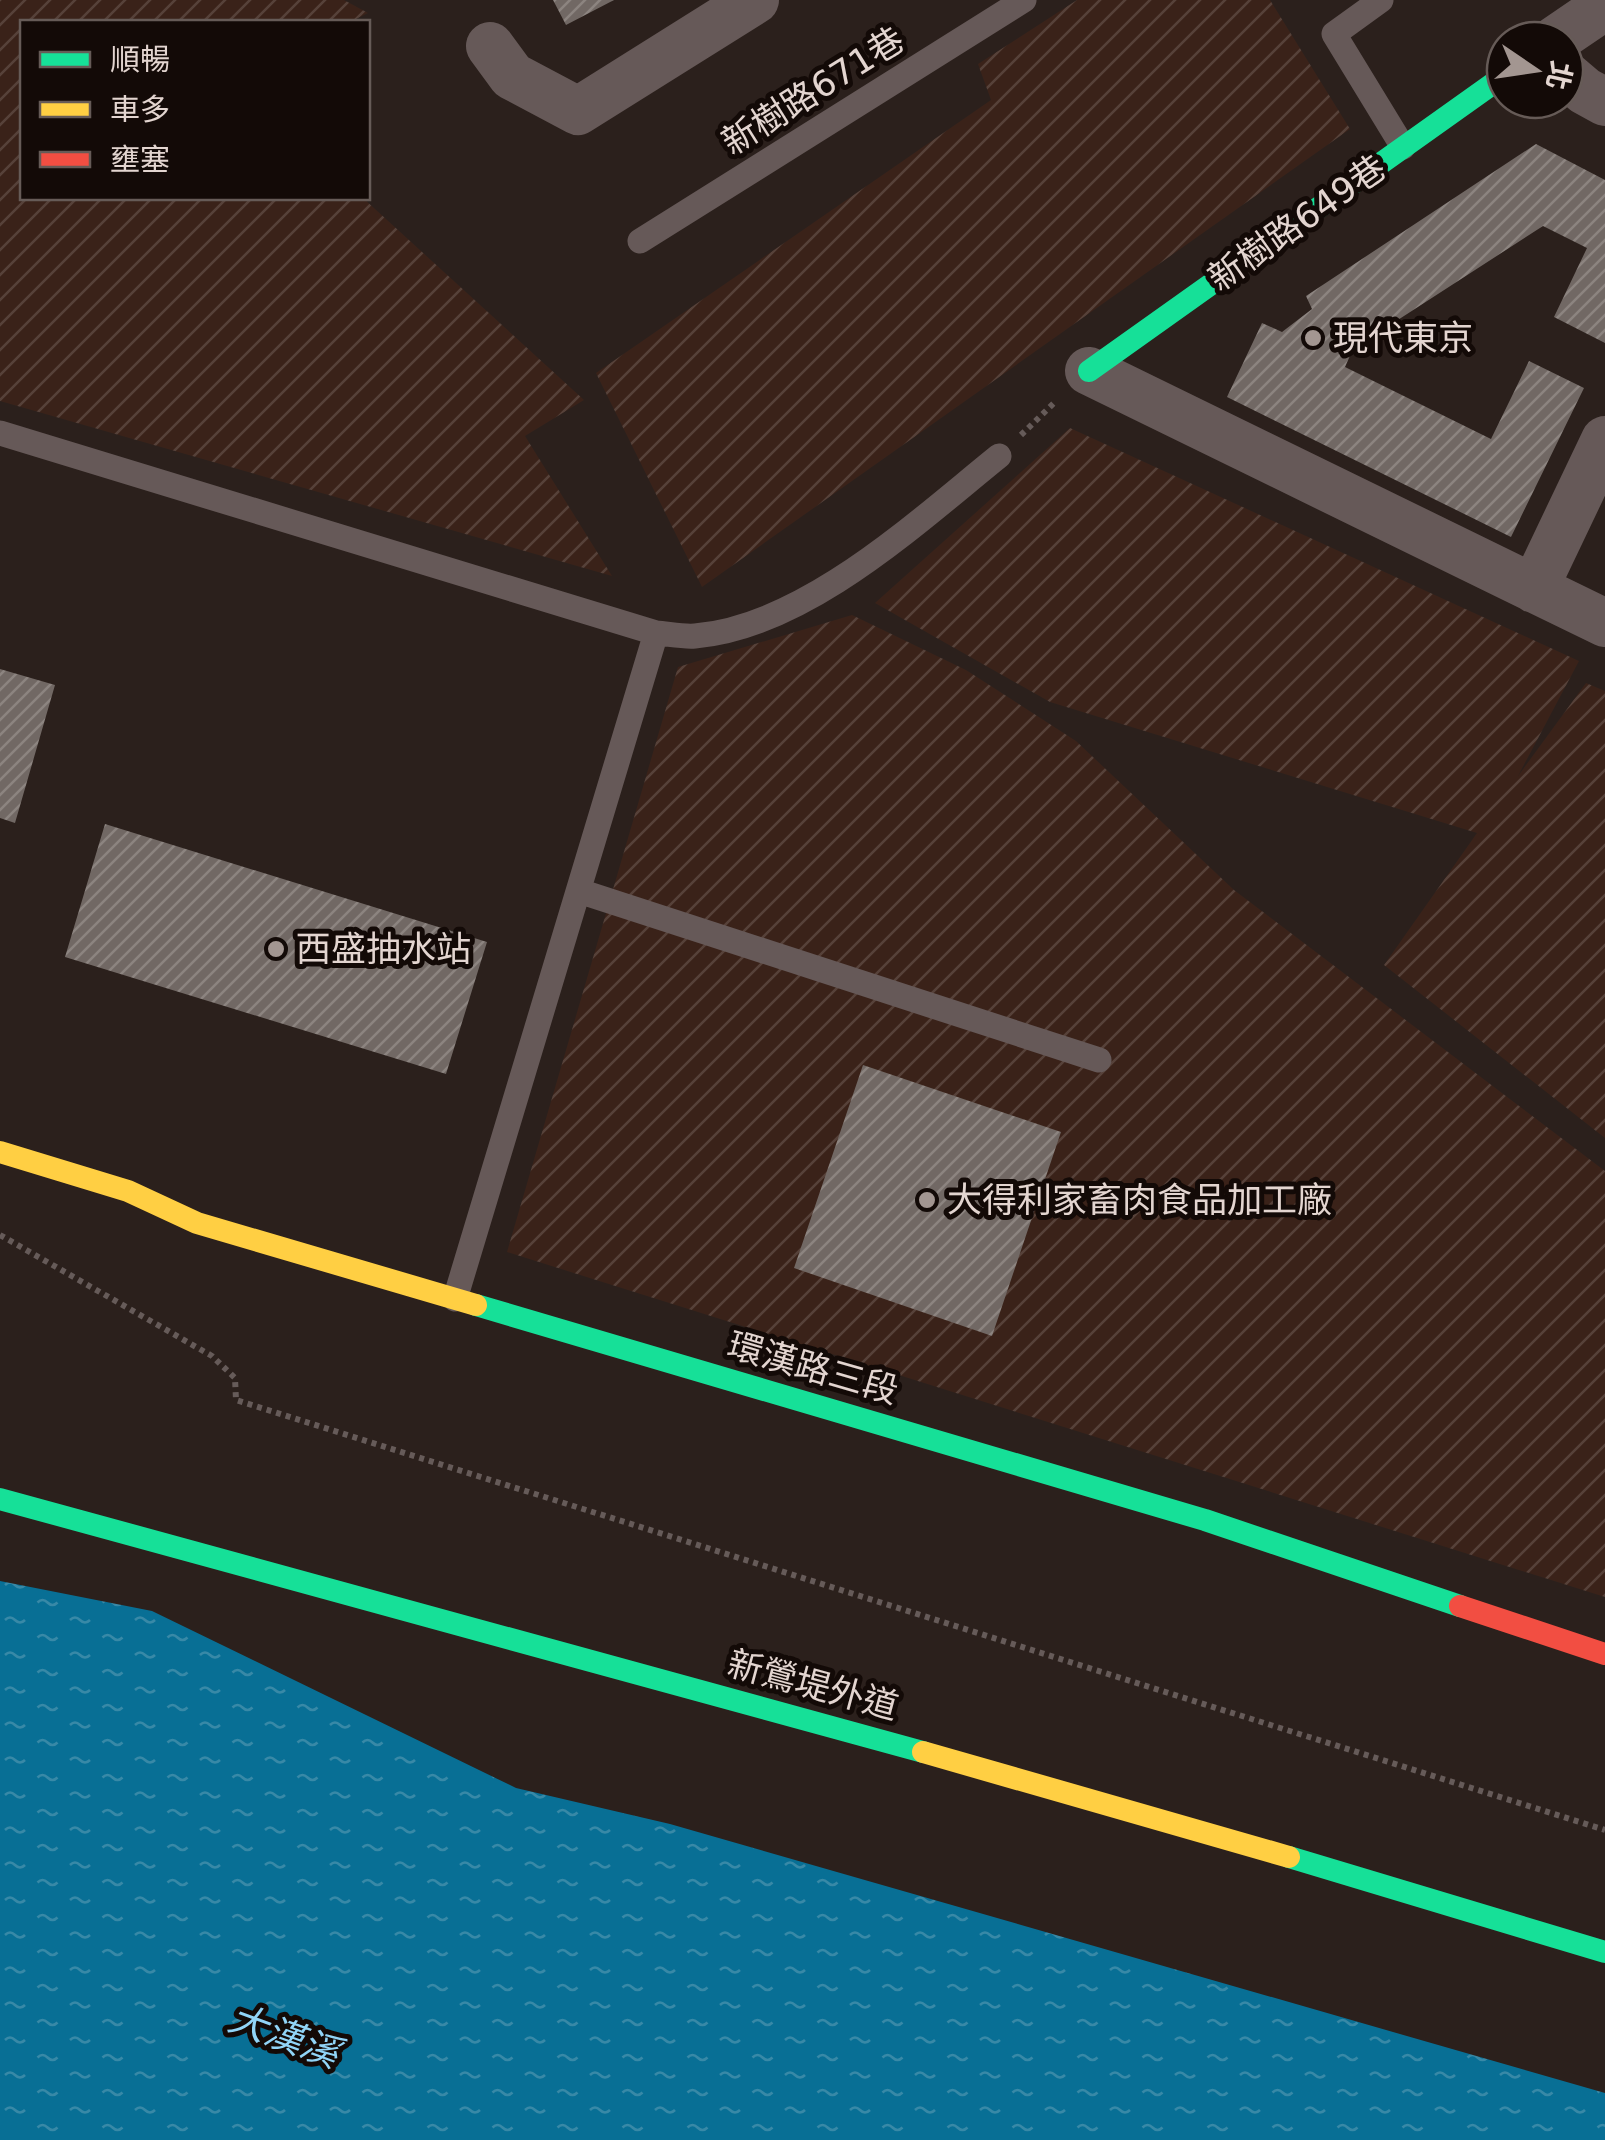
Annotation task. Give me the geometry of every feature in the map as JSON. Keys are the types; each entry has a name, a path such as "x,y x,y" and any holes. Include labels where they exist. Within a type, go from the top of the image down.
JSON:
{"street":[{"path":"490,46 512,76 578,111 755,0"},
{"name":"新樹路649巷","path":"1089,370 1485,89"},
{"path":"1089,370 1605,623"},
{"path":"1534,588 1605,440"},
{"name":"環漢路三段","path":"0,1152 128,1191 197,1223 1205,1520 1605,1654"},
{"name":"新鶯堤外道","path":"0,1498 1125,1807 1605,1952"}],"lane":[{"name":"新樹路671巷","path":"640,241 1024,0"},
{"path":"1381,0 1334,34 1403,148"},
{"path":"0,433 656,633 696,636 759,620 857,571 998,456"},
{"path":"455,1298 656,633"},
{"path":"579,891 1099,1060"}],"path":[{"path":"998,456 1089,370"},
{"path":"0,1235 212,1356 235,1378 236,1400 1605,1830"}],"shaded area":[{"path":"0,0 344,0 368,13 354,20 20,20 20,200 365,200 584,400 525,436 612,576 0,401"},
{"path":"1077,0 1270,0 1350,129 702,587 596,373 991,100 978,64"},
{"path":"1070,428 1579,661 1518,776 1586,683 1605,691 1605,1138 1384,965 1477,833 1050,702 875,603"},
{"path":"852,615 966,670 1076,741 1234,890 1605,1171 1605,1597 507,1252 678,667"}],"water":[{"name":"大漢溪","path":"0,1581 152,1611 516,1788 670,1824 1605,2093 1605,2140 0,2140"}],"building":[{"path":"553,0 614,0 566,25"},
{"name":"現代東京","path":"1536,144 1605,180 1605,343 1554,317 1587,248 1543,226 1353,349 1345,367 1491,439 1529,361 1584,388 1511,537 1227,397 1262,323 1282,332 1312,309 1306,296"},
{"path":"0,669 55,685 15,823 0,818"},
{"name":"西盛抽水站","path":"105,824 487,942 446,1074 65,957"},
{"name":"大得利家畜肉食品加工廠","path":"863,1065 1061,1132 992,1336 794,1268"}],"traffic: fast":[{"path":"1089,371 1485,89"},
{"path":"476,1305 1205,1520 1460,1606"},
{"path":"0,1499 923,1752"},
{"path":"1289,1857 1605,1952"}],"traffic: slow":[{"path":"0,1152 128,1191 197,1223 476,1305"},
{"path":"923,1752 1289,1857"}],"traffic: jam":[{"path":"1460,1606 1605,1654"}],"place":[{"name":"現代東京","path":"1313,338"},
{"name":"西盛抽水站","path":"276,949"},
{"name":"大得利家畜肉食品加工廠","path":"927,1200"}]}
